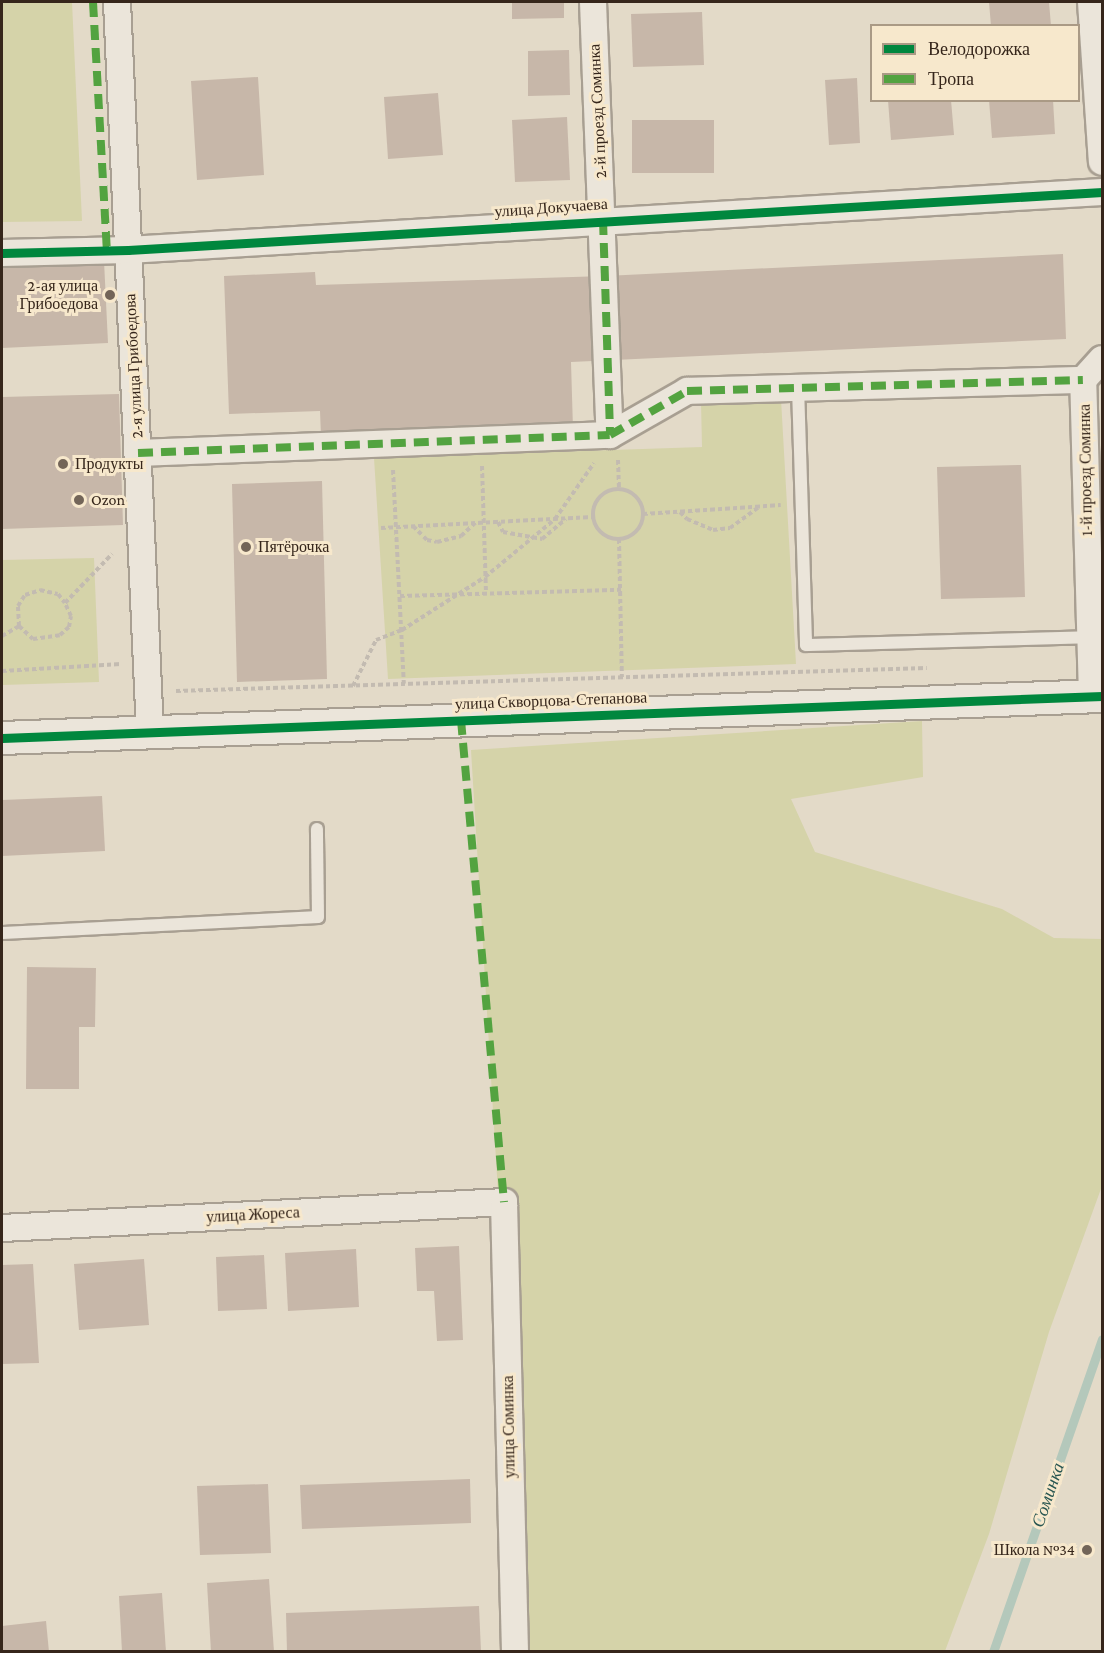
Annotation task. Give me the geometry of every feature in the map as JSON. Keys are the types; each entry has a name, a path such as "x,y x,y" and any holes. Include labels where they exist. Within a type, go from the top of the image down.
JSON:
{"street":[{"name":"2-я улица Грибоедова","path":"117,2 150,731"},
{"name":"2-й проезд Соминка","path":"593,2 610,448"},
{"path":"1092,2 1102,162"},
{"name":"улица Докучаева","path":"2,253 128,250 1102,192"},
{"name":"1-й проезд Соминка","path":"1097,696 1090,637 1083,380 1102,360"},
{"path":"138,453 482,441 610,448 687,391 798,386 1083,380"},
{"name":"улица Скворцова-Степанова","path":"2,738 1097,696"},
{"name":"улица Жореса","path":"2,1228 504,1202"},
{"name":"улица Соминка","path":"504,1202 515,1652"}],"lane":[{"path":"798,386 806,645 1090,637"},
{"path":"2,933 318,917 317,829"}],"path":[{"path":"482,441 486,593"},
{"path":"392,445 404,684"},
{"path":"610,448 619,489"},
{"path":"353,686 376,640 402,630 485,577 555,519 610,448"},
{"path":"619,489 636,497 643,514 636,531 619,539 605,536 593,517 597,501 610,490 619,489"},
{"path":"643,514 803,503"},
{"path":"680,511 687,519 713,530 730,528 759,506"},
{"path":"381,528 593,517"},
{"path":"497,521 503,532 531,539 542,539 566,519"},
{"path":"413,526 427,540 437,542 461,536 477,522"},
{"path":"619,539 622,678"},
{"path":"65,603 114,552"},
{"path":"40,590 58,594 71,616 69,627 60,636 33,639 19,626 18,606 25,595 40,590"},
{"path":"400,596 621,590"},
{"path":"2,636 19,626"},
{"path":"2,671 125,663 124,629 146,628"},
{"path":"800,661 800,672"},
{"path":"167,691 940,668"}],"shaded area":[{"path":"2,2 72,2 82,221 2,222"},
{"path":"781,399 796,664 388,679 374,458 702,447 701,402"},
{"path":"94,558 99,682 2,685 2,560"},
{"path":"922,721 923,777 791,799 815,852 1002,909 1054,938 1102,939 1102,1186 1049,1332 989,1534 945,1651 526,1651 471,750"}],"building":[{"path":"512,2 564,2 564,18 512,19"},
{"path":"989,2 1049,2 1051,24 991,24"},
{"path":"702,12 704,65 633,67 631,14"},
{"path":"569,50 570,95 528,96 528,51"},
{"path":"258,77 264,175 197,180 191,81"},
{"path":"857,78 860,143 829,145 825,80"},
{"path":"438,93 443,155 388,159 384,97"},
{"path":"888,102 951,102 954,135 891,140"},
{"path":"989,102 1053,102 1055,134 992,138"},
{"path":"567,117 570,180 515,182 512,120"},
{"path":"632,120 714,120 714,173 632,173"},
{"path":"1063,254 1066,339 571,362 573,429 321,436 320,411 229,414 224,276 315,272 316,285 605,276"},
{"path":"104,261 108,343 2,348 2,266"},
{"path":"119,394 123,525 2,529 2,397"},
{"path":"1021,465 1025,597 941,599 937,467"},
{"path":"322,481 327,679 237,682 232,484"},
{"path":"102,796 105,851 2,856 2,800"},
{"path":"27,967 96,968 95,1027 79,1027 79,1089 26,1089"},
{"path":"459,1246 463,1340 437,1341 434,1291 417,1291 415,1248"},
{"path":"356,1249 359,1307 288,1311 285,1253"},
{"path":"264,1255 267,1309 218,1311 216,1257"},
{"path":"144,1259 149,1325 79,1330 74,1264"},
{"path":"33,1264 39,1363 2,1364 2,1265"},
{"path":"470,1479 471,1523 302,1529 300,1485"},
{"path":"268,1484 271,1553 200,1555 197,1486"},
{"path":"269,1579 274,1652 211,1652 207,1583"},
{"path":"162,1593 166,1652 122,1652 119,1596"},
{"path":"479,1606 481,1652 287,1652 286,1613"},
{"path":"46,1621 49,1652 2,1652 2,1626"}],"waterway":[{"name":"Соминка","path":"993,1652 1102,1339"}],"marked path":[{"path":"93,2 107,251"},
{"path":"603,220 610,435"},
{"path":"138,453 610,435 687,391 1083,380"},
{"path":"461,720 504,1202"}],"cycle path":[{"path":"2,253 128,250 1102,192"},
{"path":"2,738 1102,696"}],"place":[{"name":"2-ая улица Грибоедова","path":"110,295"},
{"name":"Продукты","path":"63,464"},
{"name":"Ozon","path":"79,500"},
{"name":"Пятёрочка","path":"246,547"},
{"name":"Школа №34","path":"1087,1550"}]}
